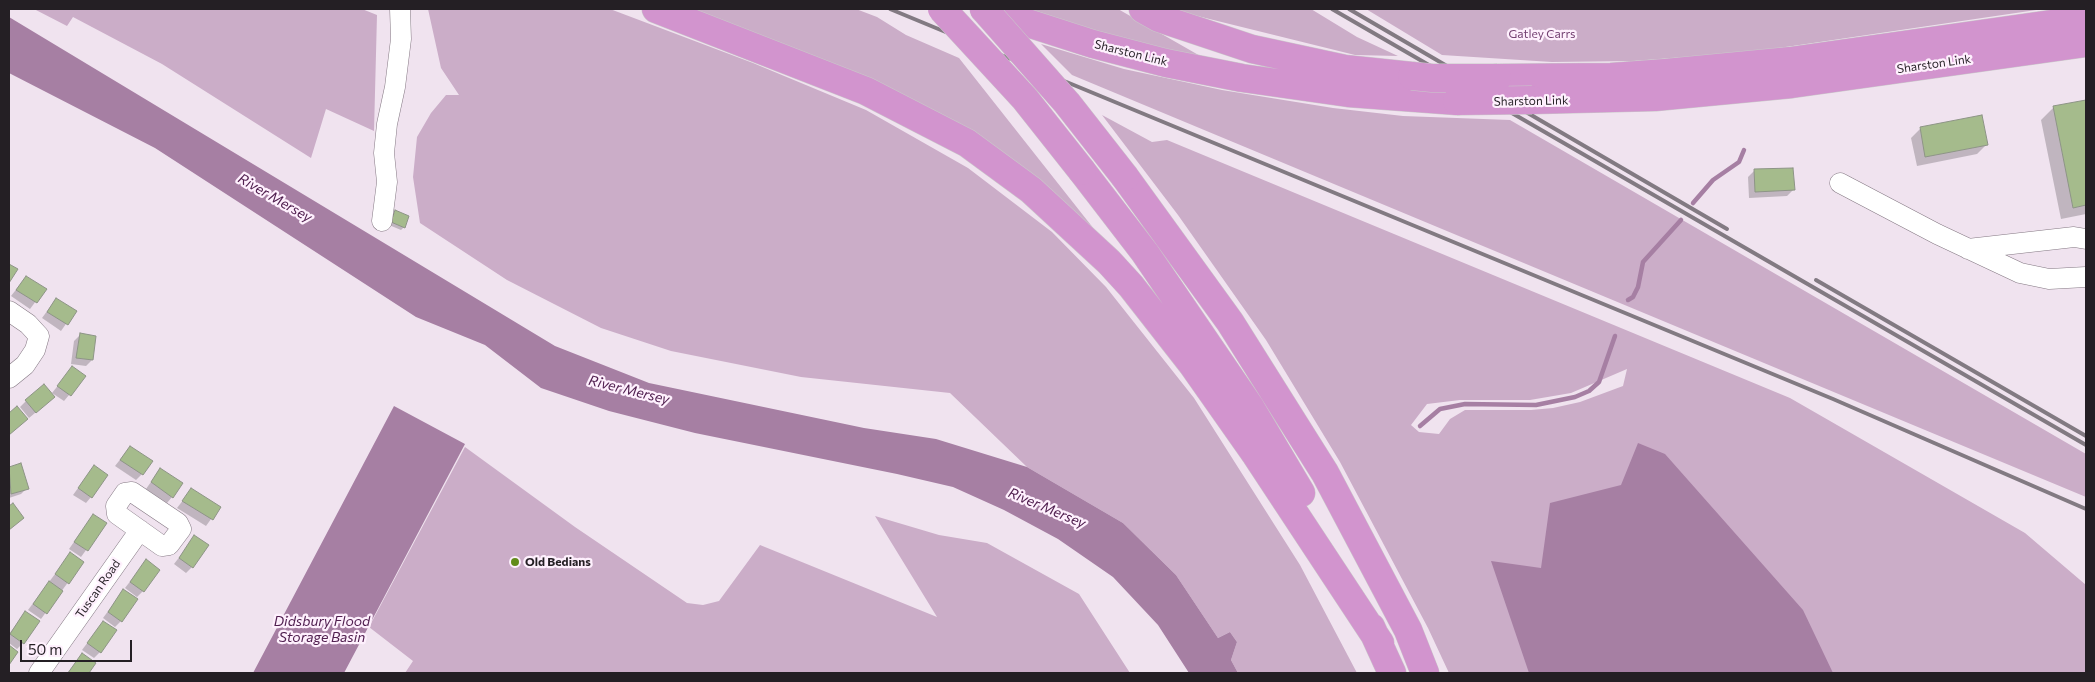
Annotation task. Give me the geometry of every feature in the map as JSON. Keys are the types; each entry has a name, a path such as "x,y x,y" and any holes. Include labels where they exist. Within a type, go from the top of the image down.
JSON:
{"highway":[{"path":"656,9 866,91 967,143 1032,190 1108,262 1158,319 1256,455 1380,644"},
{"path":"942,9 1025,99 1082,171 1145,253 1250,407 1297,484 1380,644 1392,673"},
{"path":"984,9 1067,103 1125,177 1230,322 1325,473 1408,630 1425,673"},
{"name":"Sharston Link","path":"984,9 1093,44 1166,63 1242,78 1348,93 1457,101 1655,97 1792,84 2086,43"},
{"name":"Sharston Link","path":"1143,9 1159,18 1252,49 1345,69 1432,78 1620,76 1790,61 2086,19"}],"street":[{"path":"382,221 387,182 384,153 401,38 400,9"},
{"path":"1840,183 1968,249 2020,273 2049,279 2086,277"},
{"path":"1968,249 2074,237 2086,238"},
{"path":"9,311 28,324 39,336 35,350 25,364 9,378"},
{"name":"Tuscan Road","path":"39,673 140,530"}],"green space":[{"path":"34,9 362,9 377,15 374,131 326,109 311,158 162,64 73,17 67,26"},
{"path":"428,9 610,9 753,63 866,110 968,168 1052,232 1106,287 1194,398 1300,565 1357,673 1238,673 1231,660 1237,642 1230,632 1218,638 1176,575 1123,523 1027,467 950,393 801,377 671,351 601,328 507,280 420,223 413,177 417,137 431,113 446,95 459,95 441,68"},
{"path":"682,9 856,9 877,17 906,35 959,58 1124,267 1024,174"},
{"path":"1029,9 1118,9 1209,61 1076,26"},
{"path":"1169,9 1311,9 1357,37 1398,56 1355,55"},
{"name":"Gatley Carrs","path":"1366,9 2043,9 1752,52 1634,61 1552,62 1442,55"},
{"path":"1041,44 1124,69 1222,90 1333,108 1403,116 1510,120 2086,454 2086,497 1072,75"},
{"path":"1102,115 1152,142 1167,140 1790,398 2025,533 2086,585 2086,673 1449,673 1428,628 1340,462 1266,340 1178,215","holes":["1627,369 1623,386 1580,402 1553,408 1465,410 1450,419 1439,434 1419,432 1411,425 1427,404 1460,400 1530,400 1571,393"]},
{"name":"Old Bedians","path":"465,447 575,527 687,603 703,605 719,601 760,545 937,617 875,516 939,535 987,543 1079,594 1130,673 405,673 413,661 369,627"}],"water":[{"name":"River Mersey","path":"9,17 555,346 649,383 864,428 936,439 1027,467 1123,523 1176,575 1218,638 1230,632 1237,642 1231,660 1238,673 1189,673 1158,625 1113,577 1058,539 1004,510 953,487 695,433 609,411 541,388 485,345 416,317 155,148 9,73"},
{"name":"Didsbury Flood Storage Basin","path":"394,406 465,444 344,673 253,673"},
{"path":"1638,443 1665,454 1803,610 1833,673 1529,673 1491,561 1541,568 1550,503 1621,485"}],"building":[{"path":"2086,100 2086,205 2073,208 2053,106"},
{"path":"1982,115 1988,145 1925,157 1920,127"},
{"path":"1793,168 1795,190 1755,192 1754,169"},
{"path":"395,210 409,216 405,228 391,222"},
{"path":"9,264 18,269 9,283"},
{"path":"26,276 47,289 37,303 16,290"},
{"path":"56,298 77,311 68,325 47,312"},
{"path":"80,333 96,336 93,360 76,358"},
{"path":"72,366 86,376 71,396 57,386"},
{"path":"44,384 55,397 36,413 25,400"},
{"path":"17,406 28,419 9,435 9,413"},
{"path":"130,446 153,461 143,475 120,460"},
{"path":"21,463 29,489 11,494 9,467"},
{"path":"94,465 108,475 92,498 78,488"},
{"path":"160,468 183,483 173,498 151,482"},
{"path":"191,488 221,507 213,520 182,501"},
{"path":"13,503 24,518 9,530 9,506"},
{"path":"93,514 107,523 88,551 74,542"},
{"path":"194,535 209,545 193,568 179,558"},
{"path":"70,552 84,562 69,584 55,574"},
{"path":"146,559 160,570 144,592 130,582"},
{"path":"49,581 63,591 47,614 33,604"},
{"path":"123,589 138,599 122,622 108,612"},
{"path":"25,611 40,621 24,644 10,634"},
{"path":"103,621 117,630 101,653 87,643"},
{"path":"9,645 18,652 9,665"},
{"path":"82,653 96,663 89,673 68,673"}],"waterway":[{"path":"1693,203 1713,180 1739,162 1744,150"},
{"path":"1628,300 1633,297 1638,287 1643,262 1681,220"},
{"path":"1420,426 1440,409 1465,404 1536,405 1575,397 1589,391 1599,382 1615,336"}],"railway":[{"path":"890,9 1833,399 2086,509"},
{"path":"1332,9 2086,445"},
{"path":"1349,9 1727,229"},
{"path":"1816,280 2086,436"}],"place":[{"name":"Old Bedians","path":"515,562"}]}
